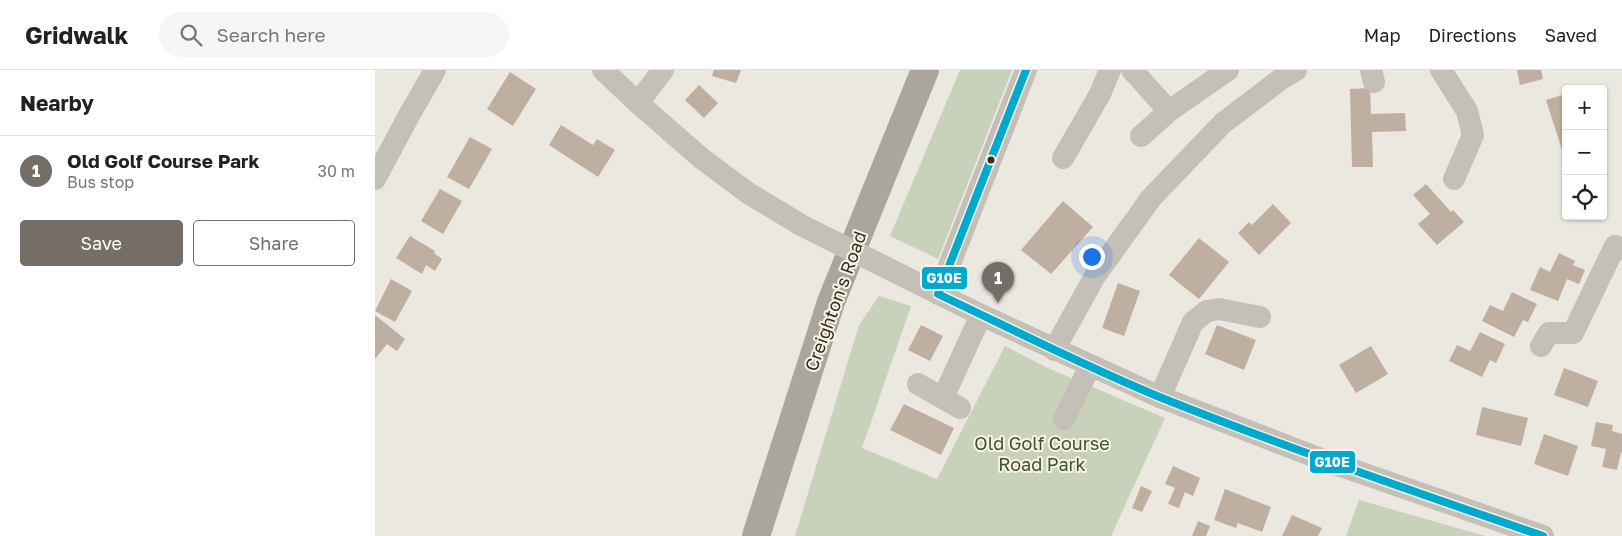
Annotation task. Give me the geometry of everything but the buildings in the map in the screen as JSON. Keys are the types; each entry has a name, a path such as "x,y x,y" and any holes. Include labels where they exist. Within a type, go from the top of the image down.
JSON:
{"highway":[{"name":"Creighton's Road","path":"756,536 831,302 925,70"}],"street":[{"path":"375,179 435,70"},
{"path":"603,70 701,158 748,193 801,224 938,294 1159,397 1321,459 1543,536"},
{"path":"638,103 663,70"},
{"path":"938,294 1026,70"},
{"path":"1063,158 1100,94 1111,70"},
{"path":"1132,70 1169,111"},
{"path":"1141,136 1169,111 1228,70"},
{"path":"1055,350 1095,276 1151,198 1223,123 1281,79 1296,70"},
{"path":"1441,70 1467,111 1473,135 1454,179"},
{"path":"1541,346 1549,333 1573,333 1619,247"},
{"path":"1159,397 1193,322 1207,311 1219,308 1260,317"},
{"path":"917,384 951,403 981,315"},
{"path":"1064,419 1090,366"}],"green space":[{"path":"960,70 1012,70 938,259 890,236"},
{"name":"Old Golf Course Road Park","path":"879,296 911,306 862,448 937,479 1005,346 1048,368 1165,418 1111,536 795,536 859,325"},
{"path":"1359,500 1485,536 1346,536"}],"transit line":[{"name":"G10E","path":"1026,70 938,294 1077,361 1162,398 1304,452 1543,536"}],"place":[{"name":"Old Golf Course Park","path":"998,303"}]}
